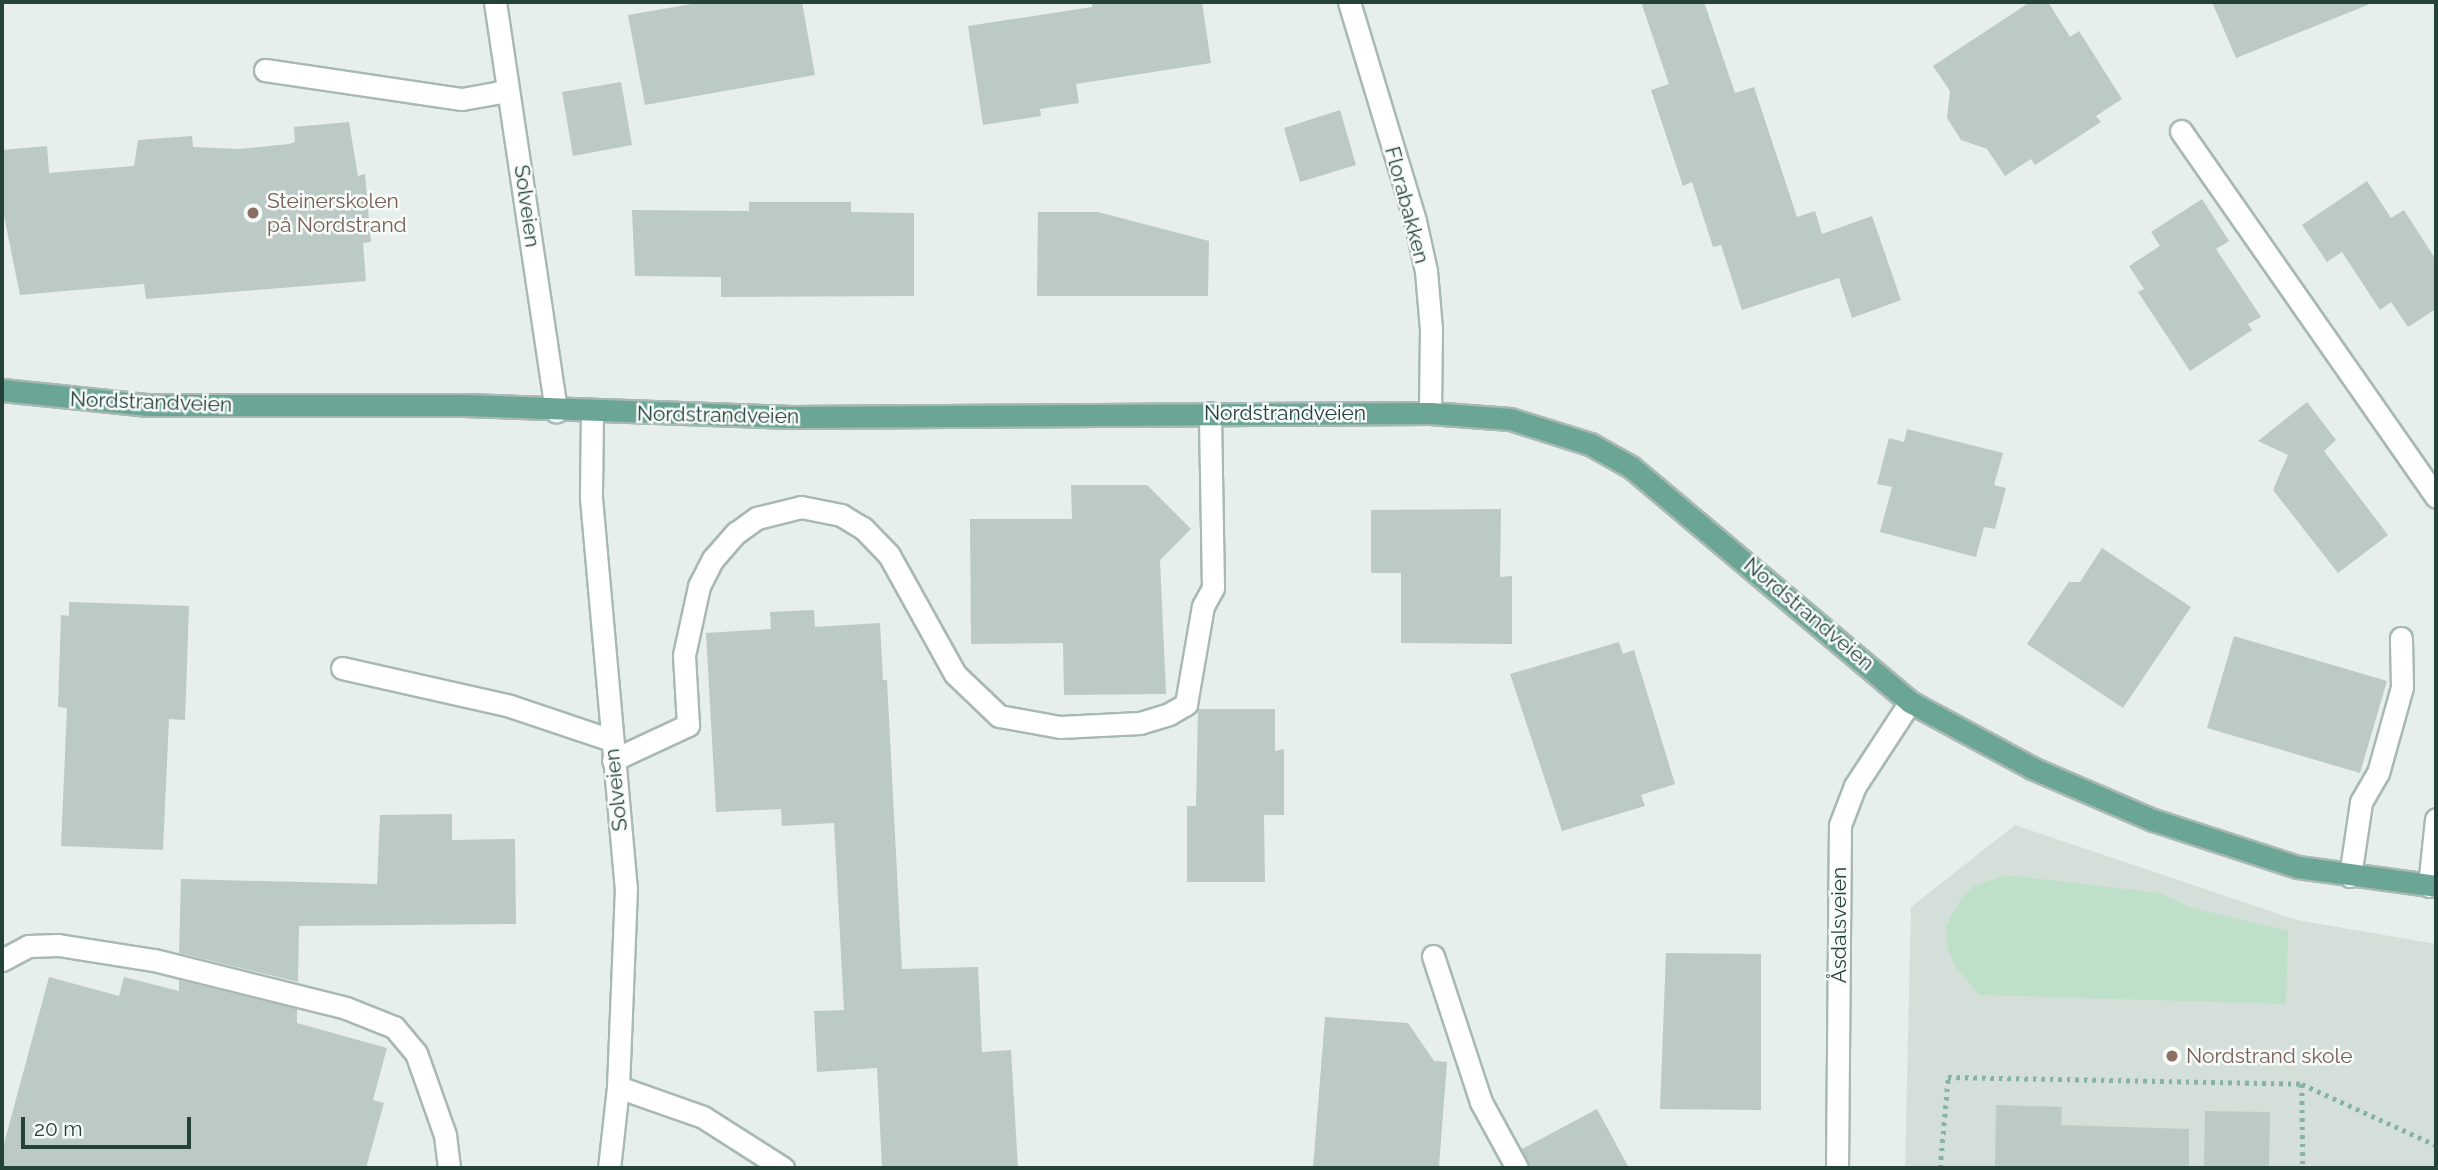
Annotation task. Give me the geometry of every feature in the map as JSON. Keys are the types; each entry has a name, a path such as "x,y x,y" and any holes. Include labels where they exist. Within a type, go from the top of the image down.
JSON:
{"main road":[{"name":"Nordstrandveien","path":"2,390 146,405 465,405 556,411 792,416 1430,413 1510,419 1554,430 1590,444 1630,467 1910,702 2032,768 2154,820 2298,867 2433,886"}],"street":[{"name":"Solveien","path":"495,2 556,411"},
{"name":"Florabakken","path":"1349,2 1415,221 1426,271 1431,329 1430,413"},
{"path":"265,70 462,99 507,92"},
{"path":"2180,131 2436,497"},
{"name":"Solveien","path":"592,412 590,498 626,888 618,1087 609,1168"},
{"path":"342,668 555,718 612,750 688,725 684,655 699,586 713,558 736,533 757,519 801,507 841,515 863,528 889,555 955,674 999,716 1060,727 1140,723 1170,714 1186,704 1203,606 1213,588 1210,414"},
{"path":"2350,876 2361,802 2378,772 2402,687 2401,638"},
{"name":"Åsdalsveien","path":"1837,1168 1840,825 1855,786 1910,702"},
{"path":"2433,886 2436,818"},
{"path":"2,960 28,946 58,945 155,960 346,1008 394,1027 416,1053 445,1135 449,1168"},
{"path":"1433,956 1481,1102 1517,1168"},
{"path":"618,1087 703,1117 783,1168"}],"path":[{"path":"1940,1168 1948,1077 2302,1084 2436,1145"},
{"path":"2302,1084 2303,1168"}],"shaded area":[{"name":"Nordstrand skole","path":"2015,825 2297,920 2436,944 2436,1168 1905,1168 1911,907"}],"green space":[{"path":"2006,875 2160,893 2189,907 2288,931 2286,1004 1979,995 1955,966 1947,948 1946,926 1962,897 1976,885"}],"building":[{"path":"703,2 802,2 815,75 645,105 628,15"},
{"path":"1092,2 1202,2 1211,63 1076,84 1079,103 1040,109 1041,116 983,125 968,26 1092,7"},
{"path":"1641,2 1704,2 1735,93 1754,87 1797,217 1815,211 1822,234 1872,216 1901,300 1852,318 1839,278 1742,310 1721,245 1713,247 1692,182 1683,186 1651,90 1669,84"},
{"path":"2030,2 2048,2 2070,37 2079,31 2122,99 2096,116 2101,122 2035,165 2031,159 2005,176 1987,149 1961,140 1947,118 1950,91 1933,66"},
{"path":"2212,2 2375,2 2236,58"},
{"path":"621,82 632,145 573,156 562,92"},
{"path":"1340,110 1356,165 1300,182 1284,128"},
{"path":"349,122 358,176 365,174 371,242 363,243 366,281 146,299 144,284 20,295 2,206 2,150 47,146 49,173 134,166 138,140 192,136 193,147 239,149 295,142 294,127"},
{"path":"2367,181 2391,218 2404,210 2436,260 2436,309 2408,327 2391,302 2380,310 2342,252 2327,262 2302,225"},
{"path":"2202,199 2229,241 2216,249 2261,317 2248,324 2252,330 2190,371 2138,292 2144,289 2129,266 2160,246 2151,232"},
{"path":"749,202 851,202 851,212 914,213 914,296 721,297 721,277 635,276 632,210 749,211"},
{"path":"1038,212 1098,212 1209,241 1208,296 1037,296"},
{"path":"2307,402 2336,440 2324,451 2388,535 2338,573 2273,490 2288,455 2258,441"},
{"path":"1907,429 2003,453 1994,485 2006,488 1995,529 1984,527 1976,557 1880,532 1892,487 1877,484 1889,438 1904,442"},
{"path":"1071,485 1147,485 1191,529 1160,560 1166,694 1064,695 1063,643 971,644 970,519 1072,519"},
{"path":"1501,509 1500,577 1512,576 1512,644 1401,643 1401,573 1371,573 1371,510"},
{"path":"2102,548 2191,607 2123,708 2027,644 2069,582 2080,582"},
{"path":"69,602 189,606 185,720 169,719 163,850 61,846 67,708 58,707 61,615 69,616"},
{"path":"814,610 815,627 880,623 883,680 887,680 902,969 978,967 982,1052 1011,1050 1018,1168 882,1168 877,1068 817,1072 814,1011 844,1010 834,823 782,826 781,809 716,812 706,633 771,629 770,612"},
{"path":"2234,636 2387,681 2360,773 2207,728"},
{"path":"1619,642 1623,654 1634,650 1675,784 1641,795 1645,806 1562,831 1510,674"},
{"path":"1198,709 1275,709 1275,751 1284,749 1284,815 1264,815 1265,882 1187,882 1187,806 1196,806"},
{"path":"452,814 452,840 515,839 516,924 299,926 298,982 179,953 181,879 377,884 380,815"},
{"path":"1666,953 1761,954 1761,1110 1660,1109"},
{"path":"49,977 119,996 124,977 179,991 179,980 297,1009 297,1023 387,1048 373,1100 384,1103 366,1168 2,1168 2,1151"},
{"path":"1325,1017 1408,1023 1434,1061 1447,1062 1439,1166 1313,1168"},
{"path":"1996,1105 2062,1107 2061,1125 2189,1129 2189,1168 1995,1168"},
{"path":"1597,1109 1629,1168 1530,1168 1522,1149"},
{"path":"2205,1111 2270,1112 2269,1168 2204,1168"}],"place":[{"name":"Steinerskolen på Nordstrand","path":"253,213"},
{"name":"Nordstrand skole","path":"2172,1056"}]}
